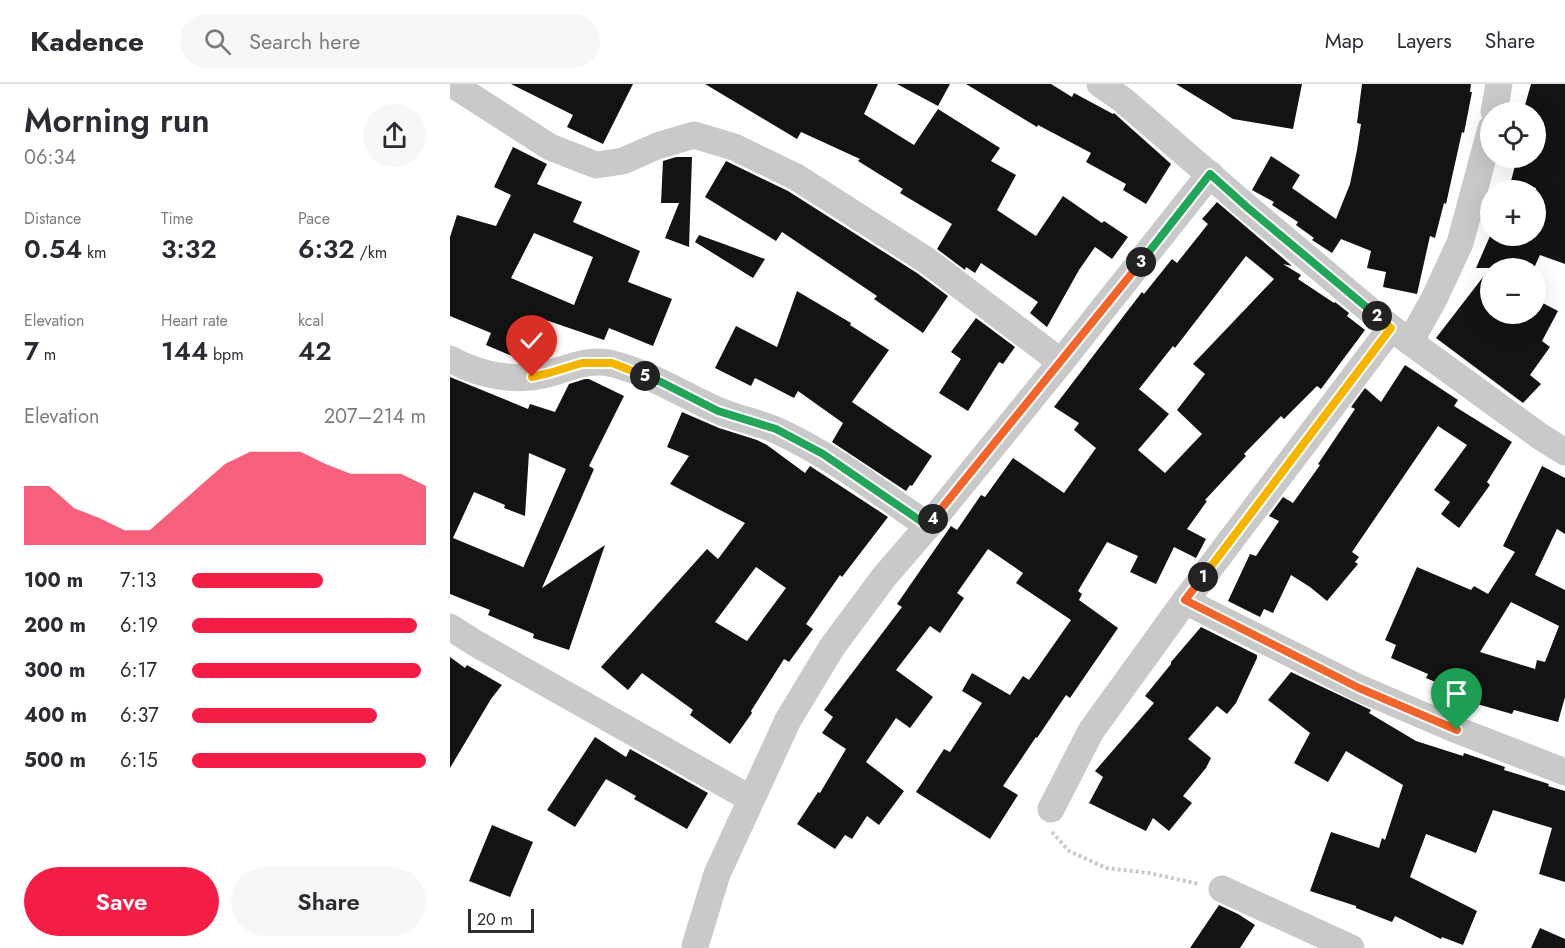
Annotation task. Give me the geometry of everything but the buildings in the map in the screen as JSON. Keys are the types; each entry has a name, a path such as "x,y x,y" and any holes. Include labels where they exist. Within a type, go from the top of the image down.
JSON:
{"street":[{"path":"452,84 550,147 596,165 624,161 657,146 694,135 734,147 796,177 926,260 1061,362"},
{"path":"1100,84 1123,100 1257,216 1401,335 1565,452"},
{"path":"1496,102 1499,84"},
{"path":"1051,808 1091,731 1185,600 1401,335 1434,299 1460,243 1480,168"},
{"path":"695,946 717,874 751,799 788,720 832,647 884,577 1061,362 1210,174"},
{"path":"450,359 466,368 508,378 532,377 582,363 612,363 661,382 718,411 776,429 823,454 928,526"},
{"path":"1185,600 1359,688 1457,730 1565,772"},
{"path":"450,627 751,799"},
{"path":"1222,889 1351,948"}],"path":[{"path":"1051,808 1049,830 1069,851 1106,868 1149,873 1222,889"}],"route":[{"path":"532,377 582,363 612,363 661,382 718,411 776,429 823,454 928,526 1210,174 1391,328 1185,600 1359,688 1457,730"}]}
